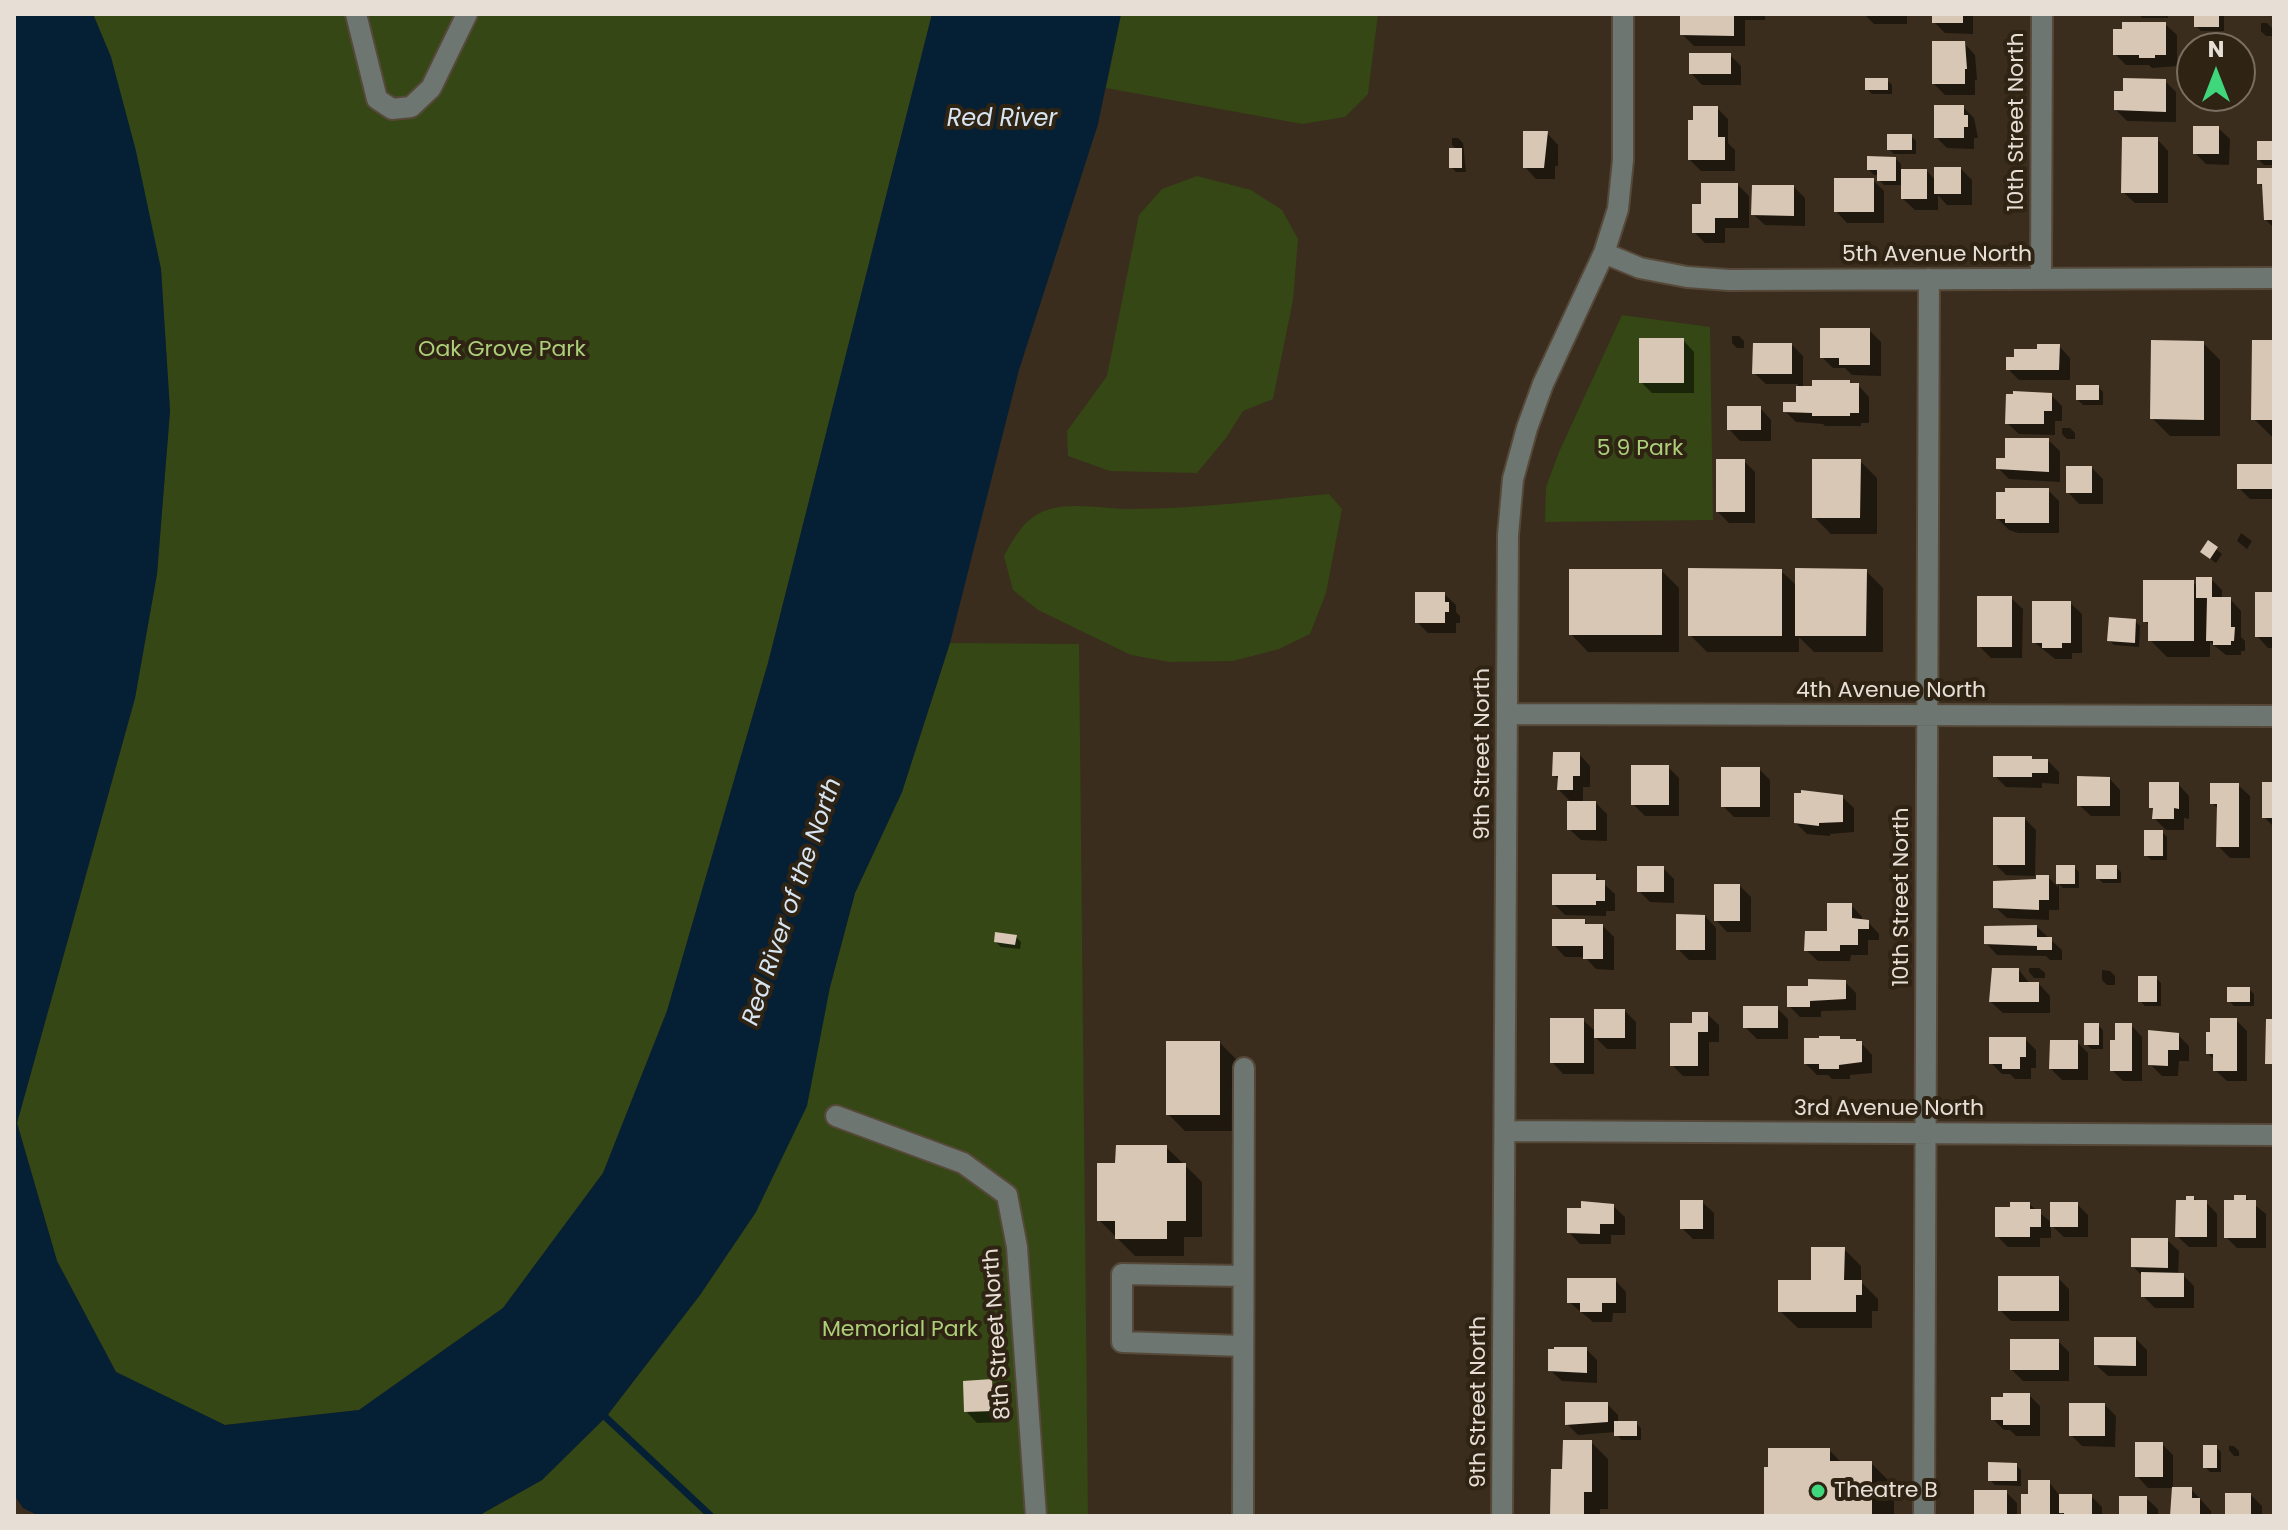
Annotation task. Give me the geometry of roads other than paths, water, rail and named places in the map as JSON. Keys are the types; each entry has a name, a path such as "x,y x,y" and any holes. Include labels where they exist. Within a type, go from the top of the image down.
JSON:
{"street":[{"path":"356,14 377,99 392,109 411,107 431,88 467,14"},
{"name":"9th Street North","path":"1502,1516 1508,541 1513,479 1543,384 1604,253 1618,209 1623,160 1623,14"},
{"name":"10th Street North","path":"2041,279 2042,14"},
{"name":"5th Avenue North","path":"1604,253 1640,268 1687,277 1729,280 2274,278"},
{"name":"10th Street North","path":"1924,1516 1929,279"},
{"name":"4th Avenue North","path":"1507,714 2274,716"},
{"path":"1243,1516 1244,1068"},
{"name":"8th Street North","path":"836,1116 963,1163 1007,1195 1017,1247 1036,1516"},
{"name":"3rd Avenue North","path":"1505,1131 2274,1135"},
{"path":"1243,1276 1122,1274 1122,1342 1243,1346"}],"water":[{"name":"Red River","path":"14,14 93,14 111,57 136,151 161,269 170,411 157,574 135,698 17,1123 57,1261 116,1372 225,1425 359,1410 503,1308 603,1173 667,1011 768,663 932,14 1121,14 1098,124 1019,370 950,643 902,792 855,893 830,987 807,1106 756,1212 700,1295 606,1417 542,1480 478,1516 39,1516 23,1508 14,1495"}],"waterway":[{"path":"599,1411 711,1516"}],"place":[{"name":"Theatre B","path":"1818,1491"}],"park label":[{"name":"Oak Grove Park","path":"502,350"},
{"name":"5 9 Park","path":"1640,449"},
{"name":"Memorial Park","path":"900,1330"}],"water label":[{"name":"Red River of the North","path":"793,902"}]}
